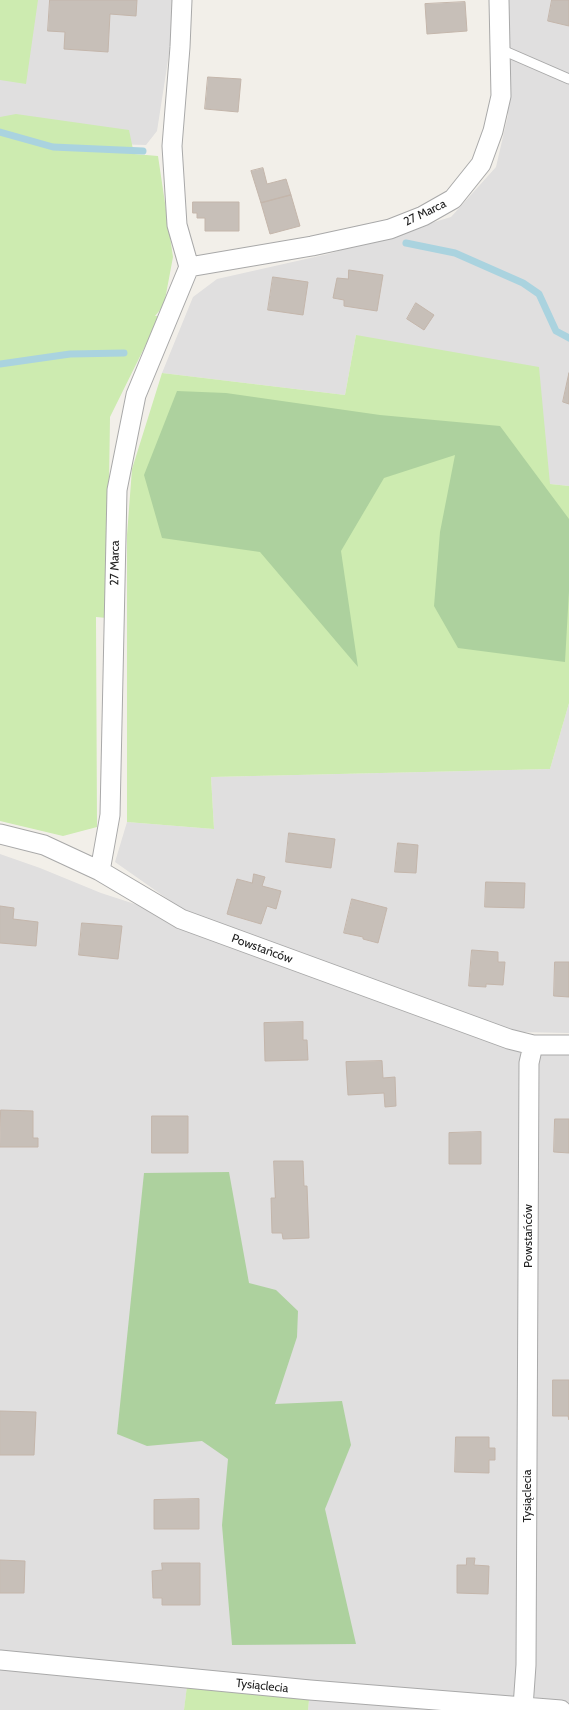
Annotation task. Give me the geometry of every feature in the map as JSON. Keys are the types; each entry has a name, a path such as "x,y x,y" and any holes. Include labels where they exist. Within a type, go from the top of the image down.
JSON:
{"street":[{"path":"182,0 180,47 172,146 177,225 189,267"},
{"name":"27 Marca","path":"100,871 110,815 117,490 136,395 189,267 312,246 390,229 423,216 453,199 481,164 493,131 501,96 499,0"},
{"name":"Powstańców","path":"0,834 44,845 100,871 181,920 509,1039 533,1045 569,1045"},
{"name":"Powstańców","path":"527,1428 529,1064 533,1045"},
{"name":"Tysiąclecia","path":"523,1707 526,1665 527,1428"},
{"name":"Tysiąclecia","path":"0,1660 310,1690 561,1710"}],"lane":[{"path":"500,49 569,79"}],"shaded area":[{"path":"25,0 172,0 171,41 157,131 146,145 76,143 0,121 0,76"},
{"path":"507,0 569,0 569,486 550,484 356,335 345,395 162,373 193,297 217,279 328,254 451,217 496,167 508,115"},
{"path":"569,703 569,1033 518,1032 189,914 115,862 127,822 214,829 211,777 550,769"},
{"path":"0,854 40,868 101,893 181,919 533,1045 569,1045 569,1710 308,1710 310,1691 188,1678 184,1710 0,1710"}],"green space":[{"path":"0,0 38,0 26,84 0,80"},
{"path":"16,114 129,130 134,154 158,156 173,257 164,305 155,316 160,316 110,417 107,618 96,617 97,827 63,836 0,821 0,117"},
{"path":"356,335 539,367 550,484 569,486 569,703 550,769 211,777 214,829 127,822 127,535 132,469 162,373 345,395"},
{"path":"177,391 226,393 380,415 500,426 569,519 569,591 565,662 458,648 434,606 440,532 455,455 384,478 341,551 358,667 260,552 162,538 144,475"},
{"path":"229,1172 249,1283 276,1290 298,1311 297,1337 275,1404 342,1401 351,1445 325,1509 356,1644 232,1645 222,1525 228,1459 202,1441 147,1446 117,1434 144,1173"},
{"path":"188,1678 310,1690 308,1710 184,1710"}],"building":[{"path":"50,0 137,0 136,16 110,14 108,52 64,49 65,32 48,31"},
{"path":"552,0 569,0 569,26 548,21"},
{"path":"465,2 467,31 427,34 425,4"},
{"path":"208,77 241,79 238,112 205,109"},
{"path":"263,168 267,184 286,179 291,195 261,203 251,171"},
{"path":"291,195 300,226 270,234 261,203"},
{"path":"193,202 239,202 239,231 205,231 205,218 197,218 197,213 193,213"},
{"path":"349,270 383,275 377,311 344,306 344,300 333,298 337,278 348,279"},
{"path":"273,277 308,282 303,315 268,310"},
{"path":"416,303 434,315 424,330 407,319"},
{"path":"569,373 569,404 563,402"},
{"path":"289,833 335,839 331,868 286,862"},
{"path":"398,843 418,845 416,873 395,872"},
{"path":"254,874 265,877 262,886 281,891 276,909 267,906 261,924 227,914 237,879 252,883"},
{"path":"486,882 525,883 524,908 485,907"},
{"path":"352,899 387,908 378,943 363,939 363,937 344,933"},
{"path":"0,906 14,908 13,919 38,922 36,946 0,943"},
{"path":"82,923 122,926 118,959 79,955"},
{"path":"472,950 498,952 498,962 505,962 503,985 486,984 486,987 469,986"},
{"path":"555,962 569,962 569,997 554,996"},
{"path":"303,1022 303,1040 307,1040 308,1060 265,1061 264,1023"},
{"path":"382,1061 383,1078 395,1077 396,1106 385,1107 384,1093 348,1095 346,1062"},
{"path":"1,1110 33,1111 33,1138 38,1138 38,1147 0,1147"},
{"path":"152,1116 188,1116 188,1153 152,1153"},
{"path":"555,1119 569,1119 569,1153 554,1152"},
{"path":"481,1132 481,1164 449,1164 449,1133"},
{"path":"274,1161 303,1161 304,1186 307,1186 309,1238 283,1239 282,1233 272,1233 271,1198 275,1198"},
{"path":"553,1380 569,1380 569,1420 568,1416 553,1416"},
{"path":"0,1411 36,1412 34,1455 0,1455"},
{"path":"456,1437 489,1437 489,1448 495,1448 495,1460 489,1460 489,1473 455,1472"},
{"path":"199,1499 199,1529 154,1529 154,1500"},
{"path":"467,1558 475,1558 474,1565 489,1566 488,1594 457,1593 457,1565 466,1565"},
{"path":"0,1560 25,1561 24,1593 0,1593"},
{"path":"162,1563 200,1563 200,1605 162,1605 162,1598 153,1598 152,1571 162,1570"}],"waterway":[{"path":"0,132 53,147 143,151"},
{"path":"406,243 455,253 523,283 539,294 556,331 569,338"},
{"path":"0,364 70,354 124,353"}]}
